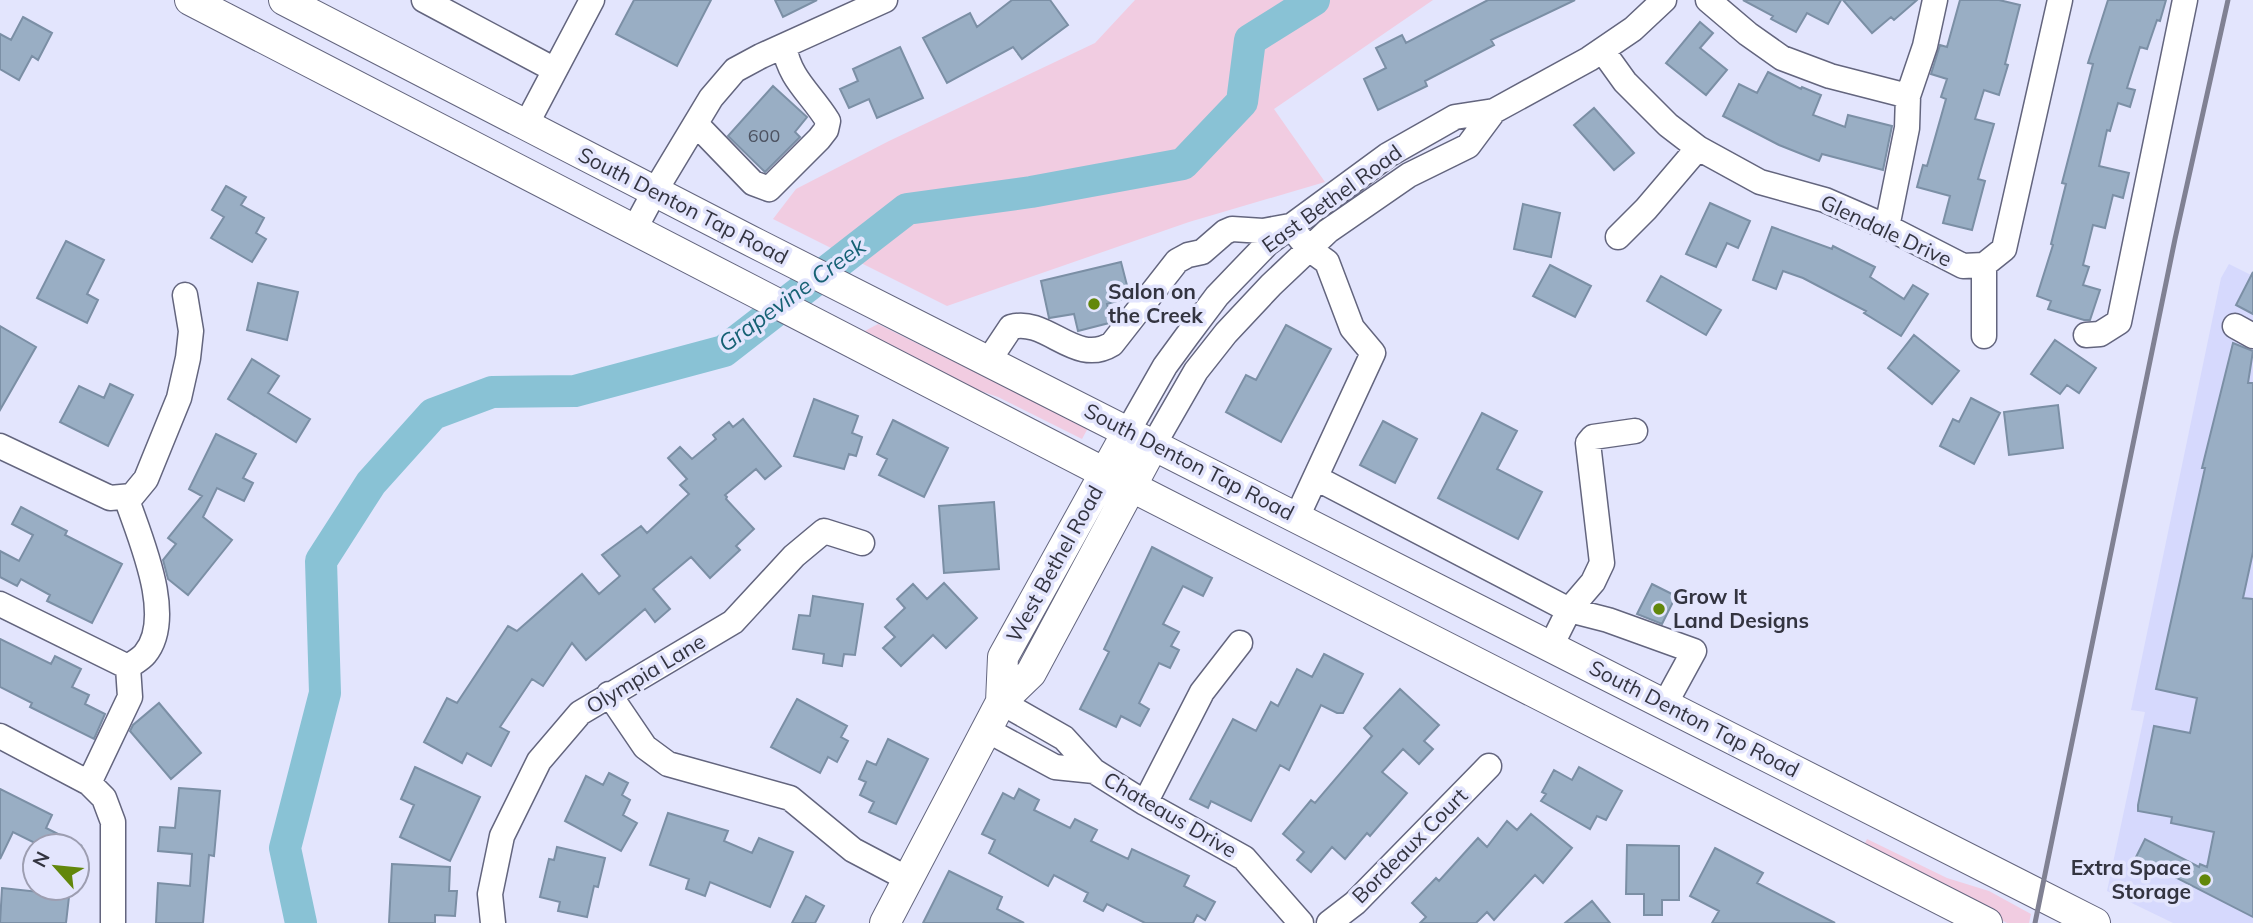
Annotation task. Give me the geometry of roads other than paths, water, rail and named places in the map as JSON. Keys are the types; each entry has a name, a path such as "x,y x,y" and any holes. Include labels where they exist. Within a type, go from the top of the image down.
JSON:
{"main road":[{"name":"South Denton Tap Road","path":"190,0 1132,487 1987,923"},
{"name":"South Denton Tap Road","path":"300,3 654,191 2095,923"},
{"path":"289,51 300,3"},
{"name":"West Bethel Road","path":"1001,702 1003,657 1105,473 1141,438"},
{"name":"West Bethel Road","path":"885,923 1001,702 1031,673 1132,487 1141,438"},
{"path":"1529,688 1551,646"},
{"path":"1817,836 1838,792"}],"street":[{"path":"424,0 555,69"},
{"path":"526,125 593,0"},
{"path":"634,230 654,191 711,99 735,71 885,0"},
{"name":"East Bethel Road","path":"1141,438 1165,366 1217,296 1268,243 1388,155 1455,117 1494,111 1602,50 1633,29 1664,0"},
{"path":"1708,0 1782,58 1830,76 1908,96"},
{"path":"1887,227 1907,128 1908,96 1925,46 1936,0"},
{"path":"1984,336 1984,265 2004,249 2060,0"},
{"path":"2086,334 2100,334 2119,321 2185,0"},
{"path":"696,124 758,186 769,189 826,130 828,121 787,64 783,46"},
{"name":"Glendale Drive","path":"1602,50 1646,105 1698,148 1760,182 1825,200 1887,227 1963,267 1984,265"},
{"name":"East Bethel Road","path":"1141,438 1241,316 1328,231 1409,175 1468,146 1494,111"},
{"path":"1618,237 1646,209 1698,148"},
{"path":"989,360 1011,327 1023,324 1086,351 1101,351 1112,344 1177,261 1202,252 1231,229 1263,231 1290,226 1309,249 1327,262 1352,328 1373,353 1297,517"},
{"path":"0,446 110,498 132,496 146,479 179,398 191,331 185,295"},
{"path":"1551,646 1569,610 1593,582 1602,563 1588,443 1593,437 1635,431"},
{"path":"1315,478 1569,610 1608,620 1695,651 1665,704"},
{"path":"126,497 147,560 157,601 156,631 146,653 128,667"},
{"name":"Olympia Lane","path":"493,923 490,894 502,836 539,761 580,713 733,622 794,556 824,531 862,543"},
{"path":"0,604 128,667"},
{"path":"1145,803 1202,692 1240,643"},
{"path":"89,783 130,697 128,667"},
{"path":"609,694 645,747 668,764 790,798 853,850 908,879"},
{"name":"Chateaus Drive","path":"1001,702 1064,738 1094,771 1244,858 1301,923"},
{"name":"Chateaus Drive","path":"987,730 1055,767 1094,771"},
{"path":"0,736 89,783 104,798 113,822 113,923"},
{"name":"Bordeaux Court","path":"1329,923 1355,903 1489,766"}],"waterway":[{"name":"Grapevine Creek","path":"301,923 285,848 325,693 321,561 371,483 433,414 492,392 575,391 724,351 907,209 1031,192 1183,164 1242,102 1250,40 1314,0"}],"railway":[{"path":"2035,923 2175,239 2228,0"}],"place":[{"name":"Salon on the Creek","path":"1094,304"},
{"name":"Grow It Land Designs","path":"1659,609"},
{"name":"Extra Space Storage","path":"2205,880"}]}
